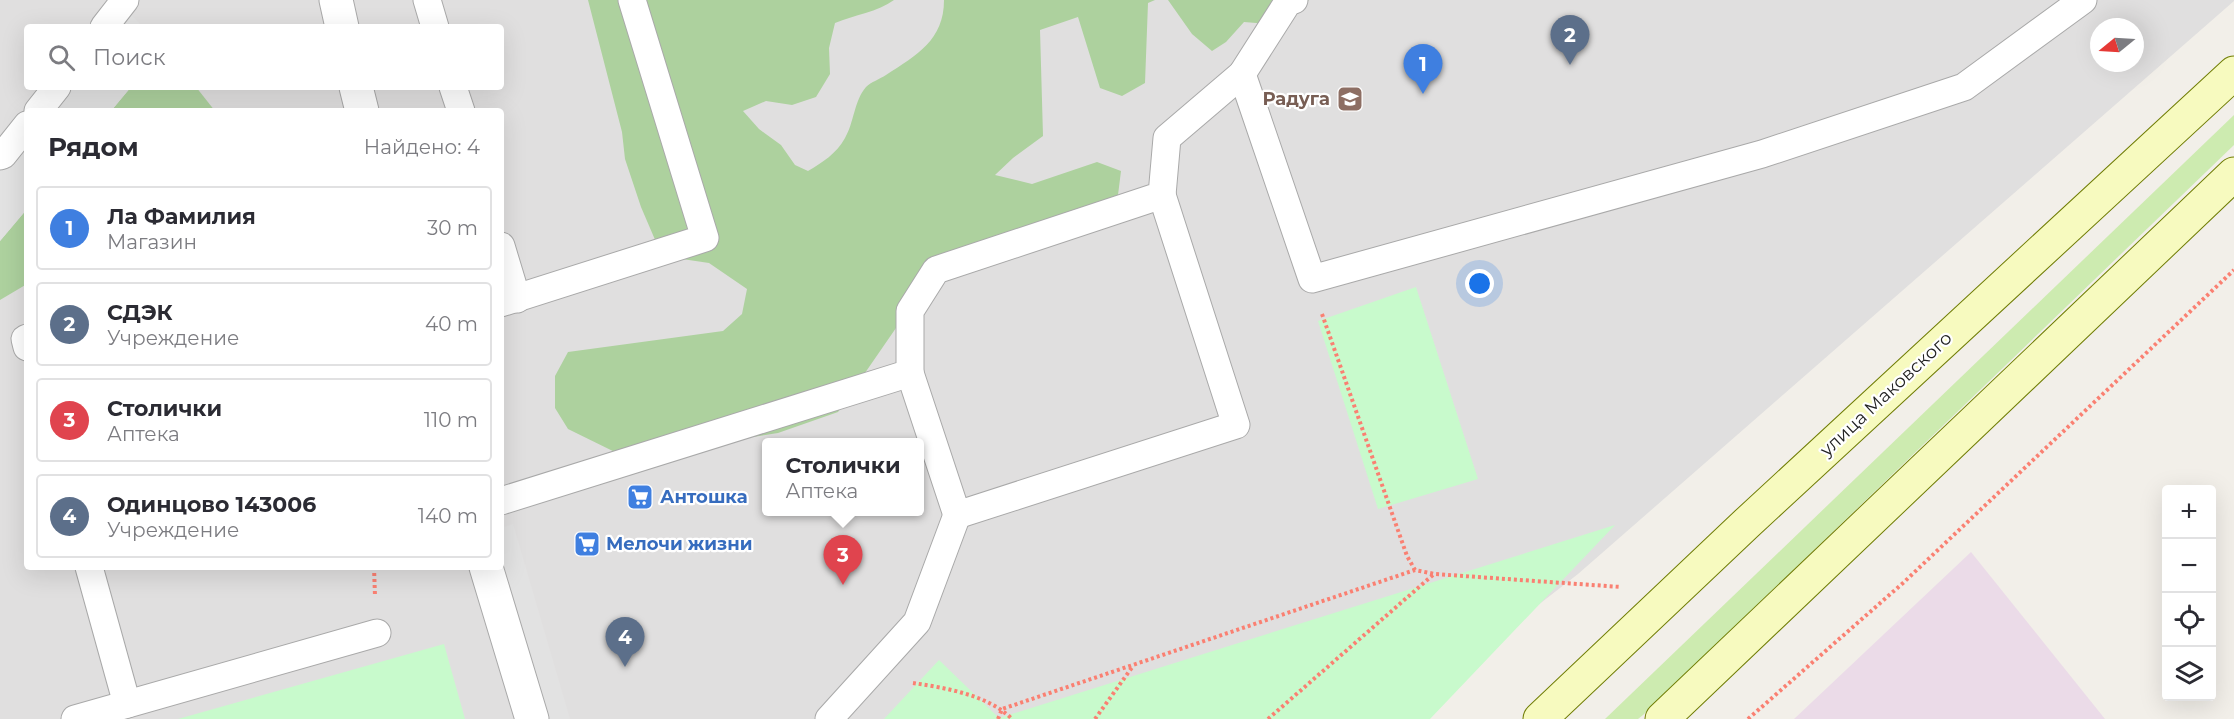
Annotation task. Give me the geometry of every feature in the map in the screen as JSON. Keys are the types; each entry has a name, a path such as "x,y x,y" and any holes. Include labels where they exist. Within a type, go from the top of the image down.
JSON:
{"main road":[{"name":"улица Маковского","path":"1540,719 1746,523 2234,73"},
{"path":"1662,719 2234,174"}],"street":[{"path":"336,0 341,24"},
{"path":"357,90 361,108"},
{"path":"487,570 532,719"}],"lane":[{"path":"106,24 126,0"},
{"path":"427,0 434,24"},
{"path":"504,267 509,301 705,238 632,0"},
{"path":"957,515 1236,425 1162,195 1167,138 1242,74 1288,2 1294,0"},
{"path":"1242,74 1312,279 1762,154 1964,87 2084,0"},
{"path":"40,108 55,90"},
{"path":"454,90 459,108"},
{"path":"0,156 24,128"},
{"path":"829,719 917,622 957,515 910,373 910,311 936,270 1162,195"},
{"path":"504,500 910,373"},
{"path":"90,570 127,704"},
{"path":"75,719 377,633"}],"path":[{"path":"1748,719 1903,583 2234,270"},
{"path":"1312,279 1407,556 1415,570"},
{"path":"998,719 1002,710 1415,570 1435,574 1630,587"},
{"path":"1268,719 1435,574"},
{"path":"1095,719 1134,665"},
{"path":"868,676 950,689 1002,710 1012,719"}],"shaded area":[{"path":"0,0 2234,0 1578,574 1511,626 1416,719 0,719"},
{"path":"122,5 140,24 106,24"},
{"path":"55,90 128,90 114,108 40,108"},
{"path":"24,128 24,213 0,241 0,156"},
{"path":"513,524 570,719 549,719 504,565 504,527"},
{"path":"1971,552 2105,719 1794,719"}],"green space":[{"path":"588,0 894,0 835,23 829,48 830,74 816,97 792,105 766,101 743,111 759,129 781,145 795,165 808,171 838,149 848,132 859,99 866,87 927,45 939,26 944,0 1155,0 1148,3 1145,83 1122,96 1100,88 1078,17 1040,30 1043,136 1013,158 995,175 1032,184 1097,162 1121,171 1118,195 1081,230 919,278 896,328 838,412 778,433 625,457 568,429 555,408 555,376 568,352 723,331 742,314 747,289 709,263 662,256 641,207 625,159 622,132"},
{"path":"1168,0 1309,0 1269,24 1244,22 1226,42 1212,51 1192,34"},
{"path":"128,90 198,90 213,108 114,108"},
{"path":"2234,115 2234,145 1643,715 1638,719 1605,719"},
{"path":"24,213 24,286 0,300 0,241"},
{"path":"1416,287 1478,479 1378,509 1318,321"},
{"path":"1615,525 1430,719 884,719 939,660 999,718"},
{"path":"444,644 465,719 178,719"}],"place":[{"name":"СДЭК","path":"1570,65"},
{"name":"Ла Фамилия","path":"1423,94"},
{"name":"Радуга","path":"1350,99"},
{"name":"Антошка","path":"640,497"},
{"name":"Мелочи жизни","path":"587,544"},
{"name":"Столички","path":"843,585"},
{"name":"Одинцово 143006","path":"625,667"}]}
